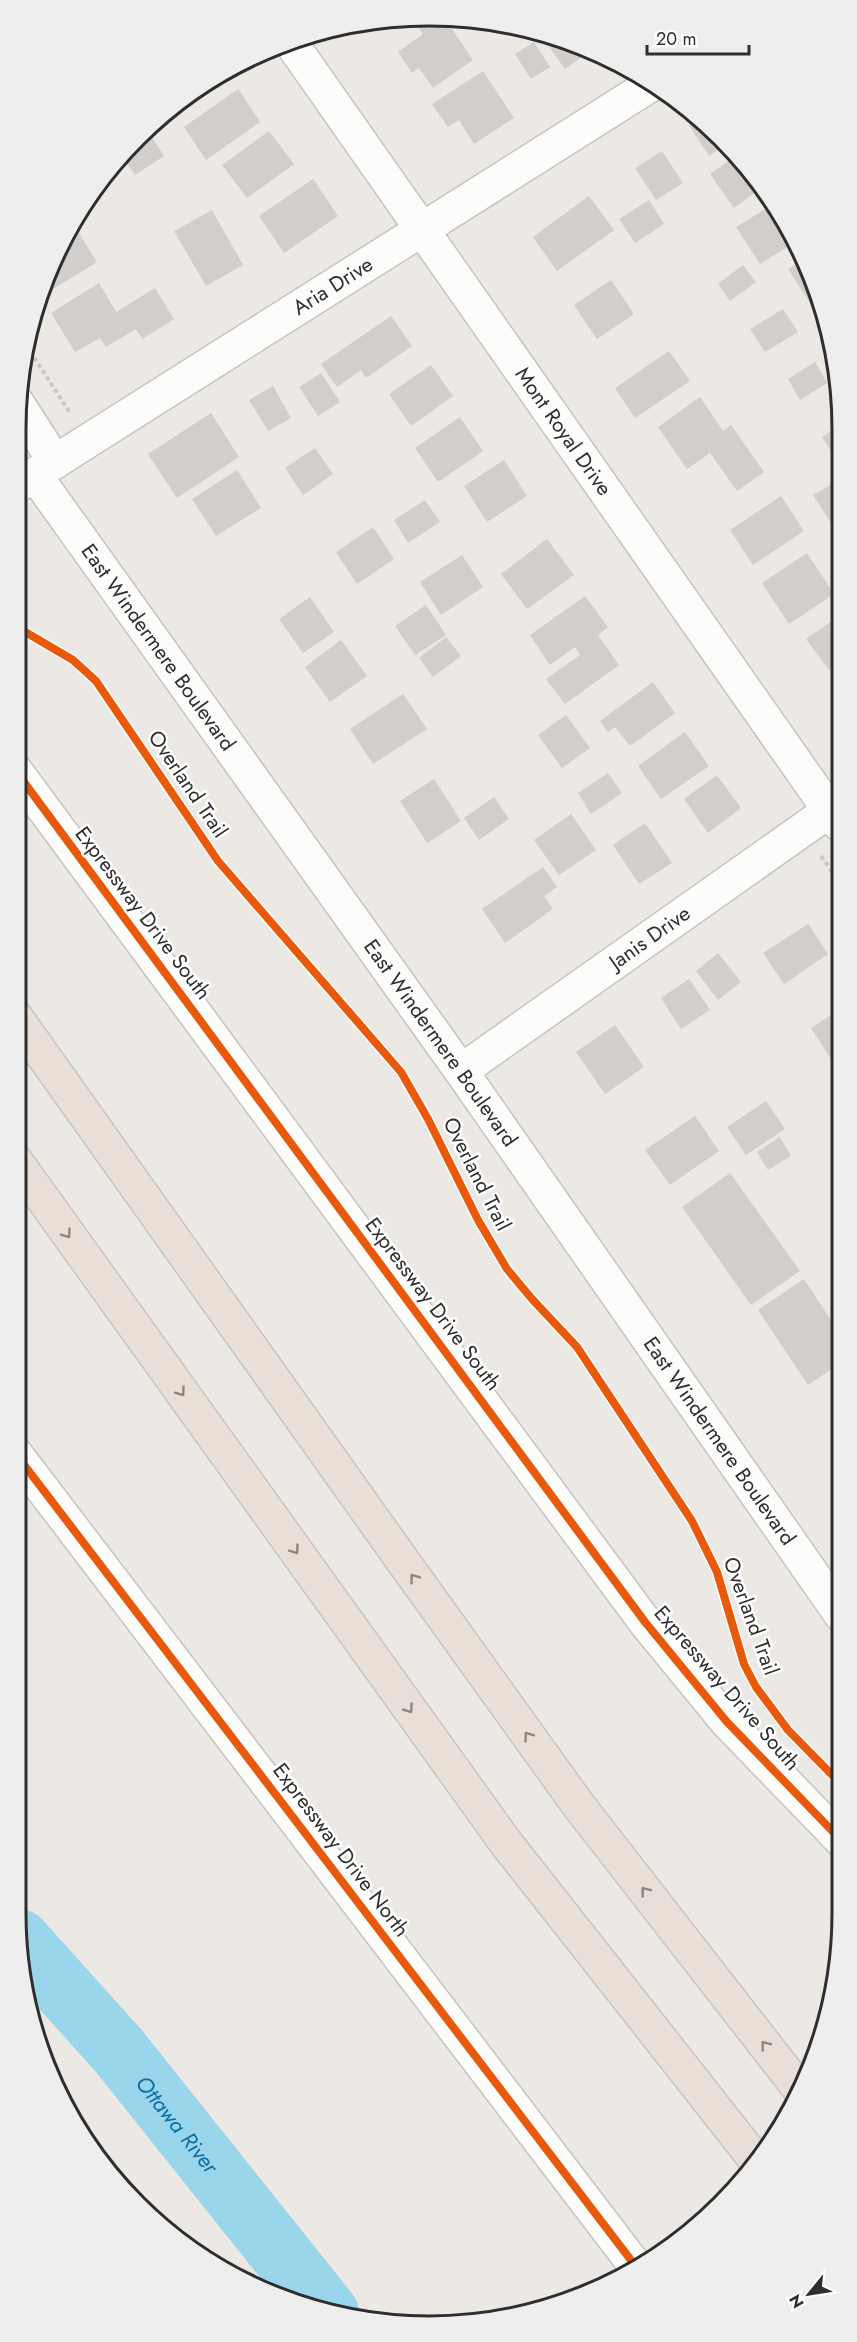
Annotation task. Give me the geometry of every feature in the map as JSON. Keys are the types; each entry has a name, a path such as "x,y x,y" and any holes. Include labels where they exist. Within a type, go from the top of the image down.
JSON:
{"highway":[{"path":"26,1031 579,1806 794,2082"},
{"path":"26,1182 506,1844 752,2154"}],"street":[{"name":"Mont Royal Drive","path":"294,49 832,806"},
{"name":"Aria Drive","path":"35,475 645,88"},
{"name":"East Windermere Boulevard","path":"26,437 35,475 461,1071 832,1602"},
{"name":"Expressway Drive South","path":"26,785 645,1622 727,1722 832,1831"},
{"name":"Janis Drive","path":"461,1071 832,815"},
{"name":"Expressway Drive North","path":"26,1467 633,2261"}],"path":[{"path":"32,355 71,414"}],"building":[{"path":"418,26 450,26 473,60 433,88 419,68 412,73 398,52 423,34"},
{"path":"534,42 550,67 531,79 515,54"},
{"path":"547,43 583,56 565,69"},
{"path":"483,71 514,118 474,144 459,120 448,127 432,104"},
{"path":"238,89 260,122 206,160 184,127"},
{"path":"691,124 719,150 709,156 689,125"},
{"path":"269,131 294,164 247,198 222,165"},
{"path":"152,137 164,156 135,175 126,163"},
{"path":"662,151 683,183 656,200 635,168"},
{"path":"729,161 755,193 734,208 710,174"},
{"path":"313,179 338,216 284,253 259,216"},
{"path":"589,196 614,230 557,271 533,237"},
{"path":"649,200 664,224 635,243 619,219"},
{"path":"766,209 788,246 760,264 736,227"},
{"path":"212,210 243,265 206,286 174,231"},
{"path":"77,230 97,262 50,291 56,274"},
{"path":"797,264 812,306 812,306 788,269"},
{"path":"743,265 756,282 730,301 718,284"},
{"path":"611,280 634,314 597,339 574,305"},
{"path":"99,283 116,312 155,288 174,319 142,339 136,329 106,347 100,338 75,352 51,313"},
{"path":"783,309 798,332 765,352 750,329"},
{"path":"391,316 412,346 366,378 361,370 337,387 321,364"},
{"path":"669,351 690,381 635,418 615,388"},
{"path":"815,362 827,383 800,400 788,379"},
{"path":"431,365 453,396 411,426 389,394"},
{"path":"321,373 340,402 318,416 299,387"},
{"path":"273,386 291,418 268,431 249,400"},
{"path":"700,397 723,431 731,425 764,472 737,491 710,453 687,469 658,427"},
{"path":"211,413 239,457 177,498 148,454"},
{"path":"460,417 483,451 438,482 415,448"},
{"path":"832,431 832,453 822,437"},
{"path":"315,448 333,474 303,495 285,468"},
{"path":"504,460 527,496 487,522 464,486"},
{"path":"237,470 261,508 216,536 192,499"},
{"path":"832,484 832,522 831,523 813,495"},
{"path":"781,496 804,531 753,565 730,530"},
{"path":"425,500 440,522 408,543 394,520"},
{"path":"373,527 394,559 357,584 336,552"},
{"path":"547,539 574,575 527,609 501,574"},
{"path":"807,553 832,591 832,595 789,624 762,583"},
{"path":"462,555 483,587 441,615 420,582"},
{"path":"585,596 608,627 598,635 619,665 565,704 546,679 580,655 575,647 550,665 530,635"},
{"path":"310,597 334,632 303,653 279,619"},
{"path":"426,605 446,635 415,655 395,626"},
{"path":"832,621 832,668 829,670 806,639"},
{"path":"446,637 461,656 433,677 419,658"},
{"path":"341,640 367,676 330,702 305,667"},
{"path":"653,682 675,713 630,746 615,727 608,732 600,721"},
{"path":"403,694 427,729 373,764 350,729"},
{"path":"566,715 590,748 562,768 538,735"},
{"path":"685,732 709,766 661,799 638,766"},
{"path":"608,773 622,793 591,814 578,793"},
{"path":"717,775 741,808 708,833 684,799"},
{"path":"434,779 461,821 427,843 400,801"},
{"path":"494,797 509,819 479,840 464,818"},
{"path":"571,814 596,850 559,875 534,840"},
{"path":"645,823 672,863 639,884 613,845"},
{"path":"543,867 557,887 544,896 553,909 505,943 482,909"},
{"path":"808,924 828,954 784,984 763,953"},
{"path":"718,953 741,982 718,1000 696,971"},
{"path":"689,979 710,1010 681,1029 661,998"},
{"path":"832,1014 832,1061 811,1028"},
{"path":"615,1025 644,1067 605,1094 576,1052"},
{"path":"766,1101 785,1129 746,1155 727,1127"},
{"path":"695,1116 719,1151 670,1185 645,1150"},
{"path":"780,1137 791,1156 768,1170 757,1152"},
{"path":"730,1173 800,1271 751,1305 682,1207"},
{"path":"804,1279 832,1319 832,1369 808,1385 758,1310"}],"waterway":[{"name":"Ottawa River","path":"27,1949 118,2050 319,2301"}],"cycle path":[{"name":"Overland Trail","path":"26,632 73,660 96,681 218,861 401,1072 428,1119 478,1220 507,1269 577,1347 692,1521 717,1572 744,1664 756,1687 788,1730 832,1775"},
{"path":"26,785 645,1622 727,1722 832,1831"},
{"path":"26,1467 632,2262"}]}
